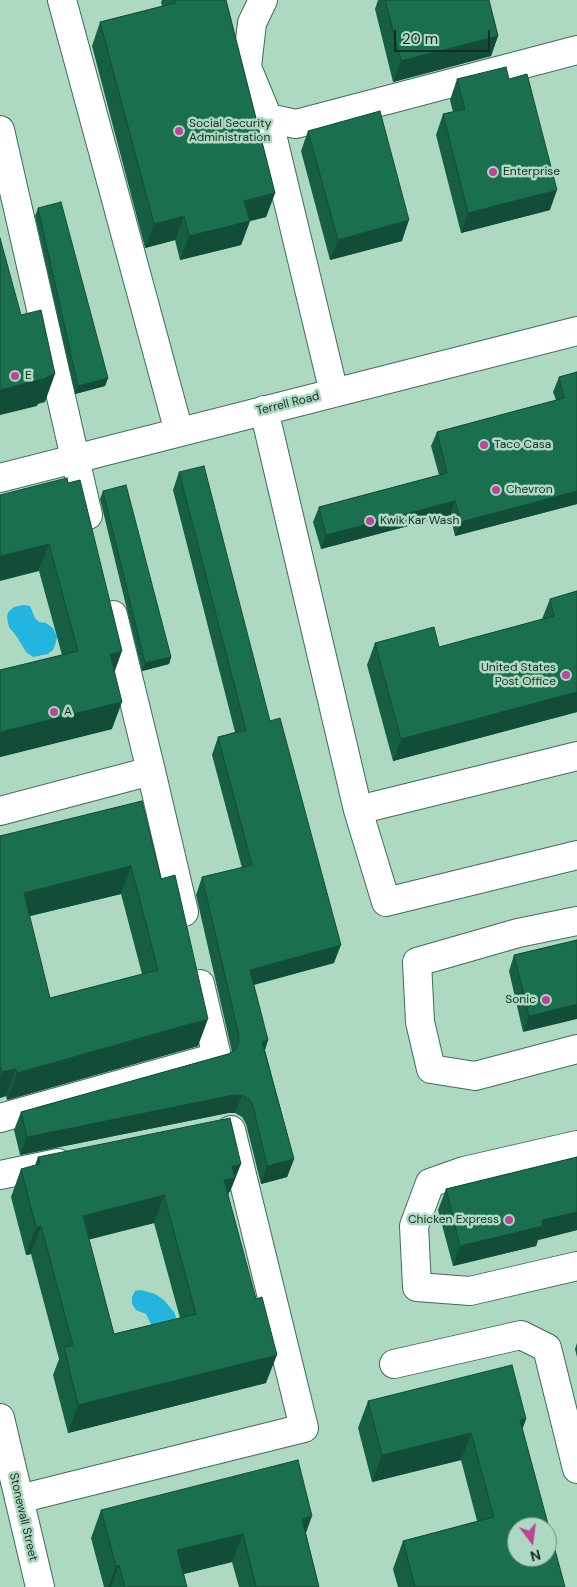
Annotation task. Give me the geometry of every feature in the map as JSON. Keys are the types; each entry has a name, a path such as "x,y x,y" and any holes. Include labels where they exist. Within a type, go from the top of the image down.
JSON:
{"street":[{"path":"62,0 179,432"},
{"path":"263,0 252,24 247,67 268,118 334,392"},
{"path":"268,118 296,124 577,50"},
{"path":"0,130 74,459 93,535"},
{"name":"Terrell Road","path":"0,478 577,331"},
{"path":"264,410 358,810 386,902 577,855"},
{"path":"107,592 188,934"},
{"path":"358,810 577,756"},
{"path":"0,811 151,772"},
{"path":"577,920 518,933 417,962 420,1022 431,1069 475,1076 577,1049"},
{"path":"0,1118 217,1057 195,962"},
{"path":"19,1499 304,1428 231,1128 211,1132"},
{"path":"577,1145 464,1171 430,1183 414,1226 417,1287 470,1291 577,1266"},
{"path":"0,1175 86,1158"},
{"path":"394,1364 520,1335 547,1348 577,1468"},
{"name":"Stonewall Street","path":"0,1418 40,1587"}],"water":[{"path":"30,606 35,618 39,622 46,623 53,628 57,637 53,650 48,654 33,657 26,652 9,627 8,612 14,607"},
{"path":"141,1290 155,1294 164,1300 174,1312 176,1317 174,1323 153,1328 146,1314 136,1310 132,1304 132,1297 135,1291"}],"building":[{"name":"Social Security Administration","path":"175,0 226,0 275,193 244,201 250,221 189,236 184,216 154,224 100,22 175,3"},
{"path":"385,0 489,0 498,36 401,61"},
{"name":"Enterprise","path":"506,67 509,79 527,74 557,190 468,213 443,114 465,109 457,79"},
{"path":"380,111 409,220 338,240 308,131"},
{"path":"61,202 108,378 78,386 38,208"},
{"path":"0,238 21,315 41,310 55,374 47,376 47,378 0,390"},
{"path":"577,372 577,491 461,522 455,501 326,535 319,507 447,473 437,432 564,398 559,377"},
{"path":"204,466 270,721 280,718 341,945 250,970 268,1040 262,1042 294,1159 267,1166 253,1106 249,1099 242,1095 234,1095 27,1137 21,1112 228,1054 235,1050 239,1043 239,1036 202,877 252,865 218,737 246,730 179,472"},
{"path":"67,478 68,483 80,480 122,651 110,654 122,702 0,732 0,670 78,651 49,544 0,556 0,495"},
{"path":"126,485 171,657 145,663 103,491"},
{"path":"577,591 577,692 401,739 375,643 434,627 439,647 554,616 550,599"},
{"path":"142,801 161,879 175,875 208,1019 17,1073 16,1069 2,1072 0,1066 0,836","holes":["131,866 158,970 50,998 24,893"]},
{"path":"577,940 577,1004 529,1016 514,955"},
{"path":"230,1118 241,1164 232,1166 235,1178 224,1180 256,1299 262,1297 277,1355 78,1405 64,1347 73,1345 41,1226 36,1227 21,1169 40,1164 38,1157","holes":["164,1195 196,1314 114,1334 83,1216"]},
{"name":"Chicken Express","path":"577,1157 577,1212 542,1220 543,1226 460,1246 446,1189"},
{"path":"512,1365 526,1419 520,1420 546,1517 507,1517 507,1567 557,1567 557,1557 565,1587 415,1587 403,1541 494,1517 471,1433 382,1455 368,1401"},
{"path":"298,1460 312,1516 302,1519 319,1587 256,1587 243,1534 177,1550 187,1587 125,1587 119,1565 116,1566 101,1510"}],"place":[{"name":"Social Security Administration","path":"179,131"},
{"name":"Enterprise","path":"493,172"},
{"name":"E","path":"15,376"},
{"name":"Taco Casa","path":"484,445"},
{"name":"Chevron","path":"496,490"},
{"name":"Kwik Kar Wash","path":"370,521"},
{"name":"United States Post Office","path":"566,675"},
{"name":"A","path":"54,712"},
{"name":"Sonic","path":"546,1000"},
{"name":"Chicken Express","path":"509,1220"}]}
